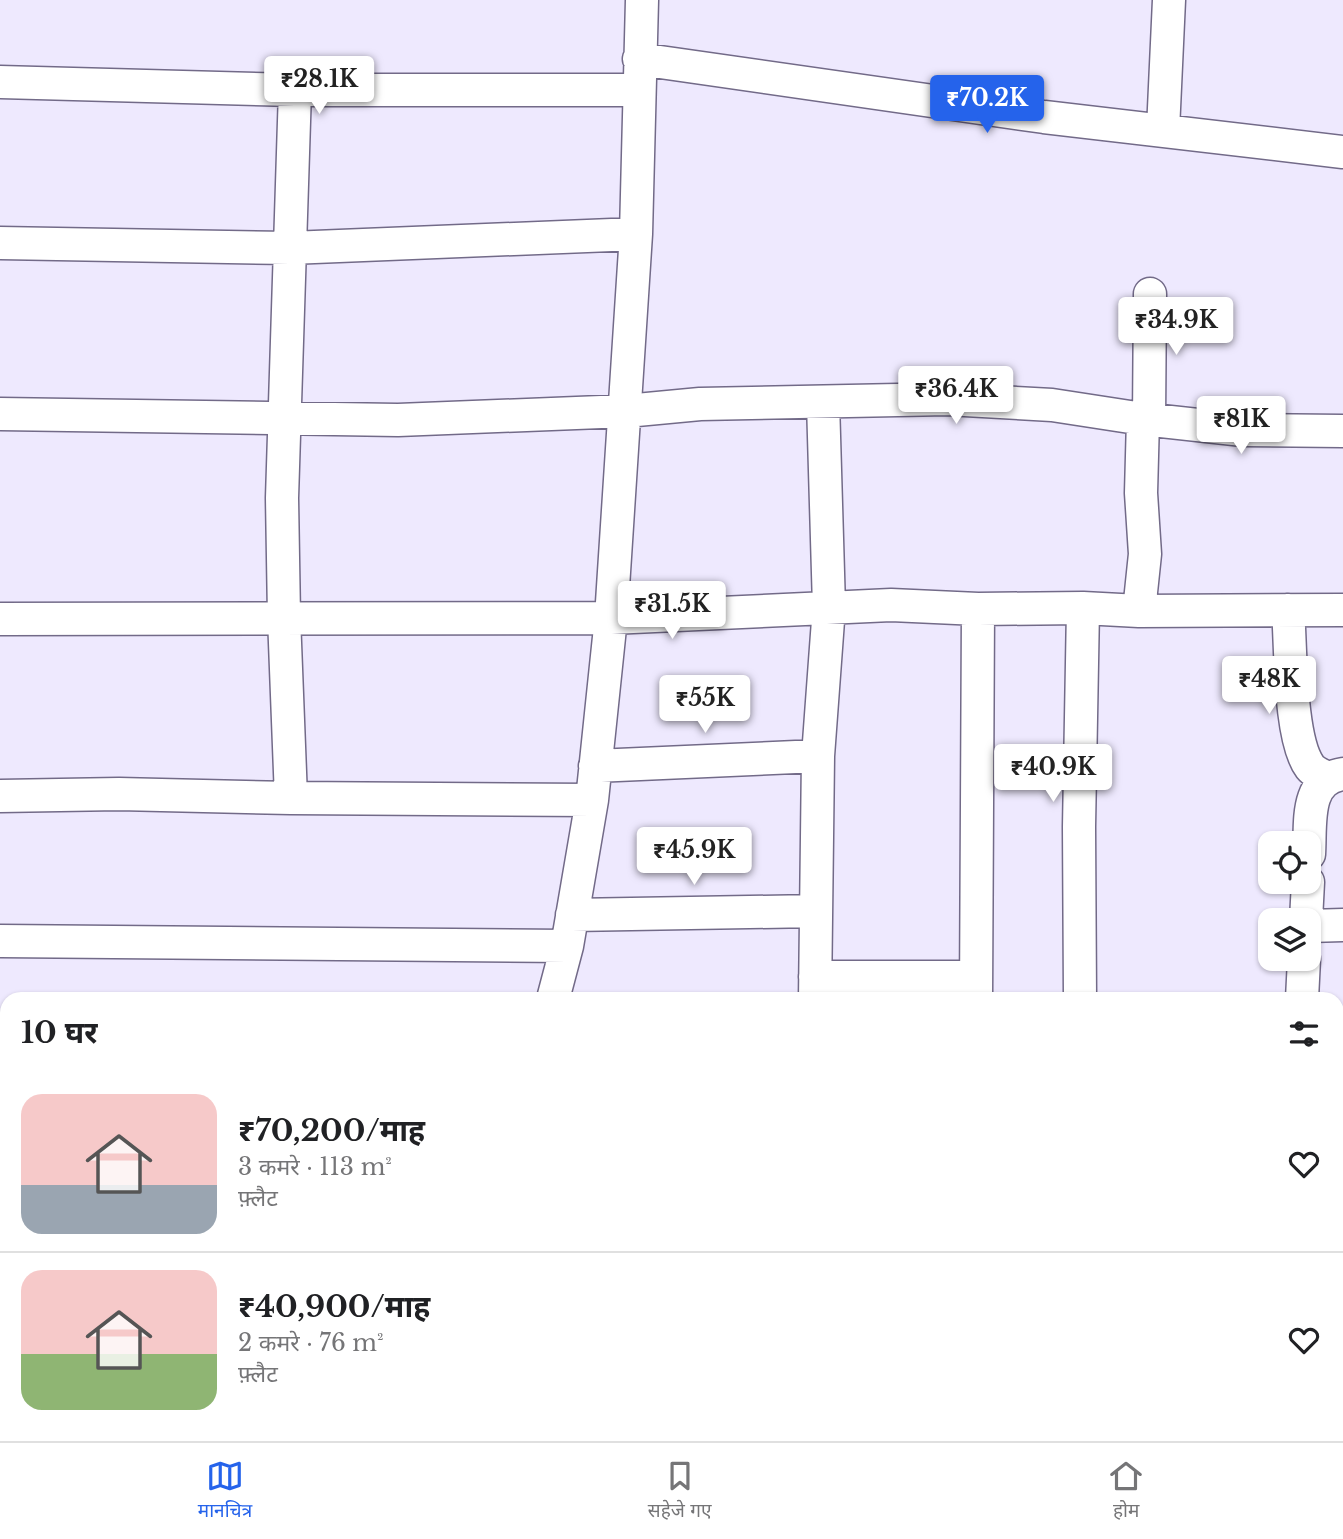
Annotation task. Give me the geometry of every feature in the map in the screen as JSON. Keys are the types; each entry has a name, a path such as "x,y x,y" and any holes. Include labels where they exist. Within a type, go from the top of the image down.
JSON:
{"street":[{"path":"555,992 567,946 592,800 611,618 636,234 642,0"},
{"path":"1163,130 1169,0"},
{"path":"639,59 992,110 1343,152"},
{"path":"0,82 295,90 638,90"},
{"path":"291,798 284,617 283,418 295,90"},
{"path":"0,243 290,248 636,234"},
{"path":"1139,611 1145,554 1141,493 1150,294"},
{"path":"0,414 398,420 625,411 700,404 993,401 1052,405 1243,430 1343,431"},
{"path":"823,402 829,607 818,756 815,988 976,988 978,610"},
{"path":"0,619 611,618 891,605 978,610 1343,610"},
{"path":"1080,992 1079,827 1083,608"},
{"path":"1288,610 1296,728 1302,755 1311,770 1335,776"},
{"path":"595,766 818,756"},
{"path":"1310,831 1316,788 1335,776"},
{"path":"0,796 119,794 592,800"},
{"path":"572,915 816,911"},
{"path":"1321,926 1343,925"},
{"path":"0,942 567,946"},
{"path":"1302,992 1303,971"}]}
